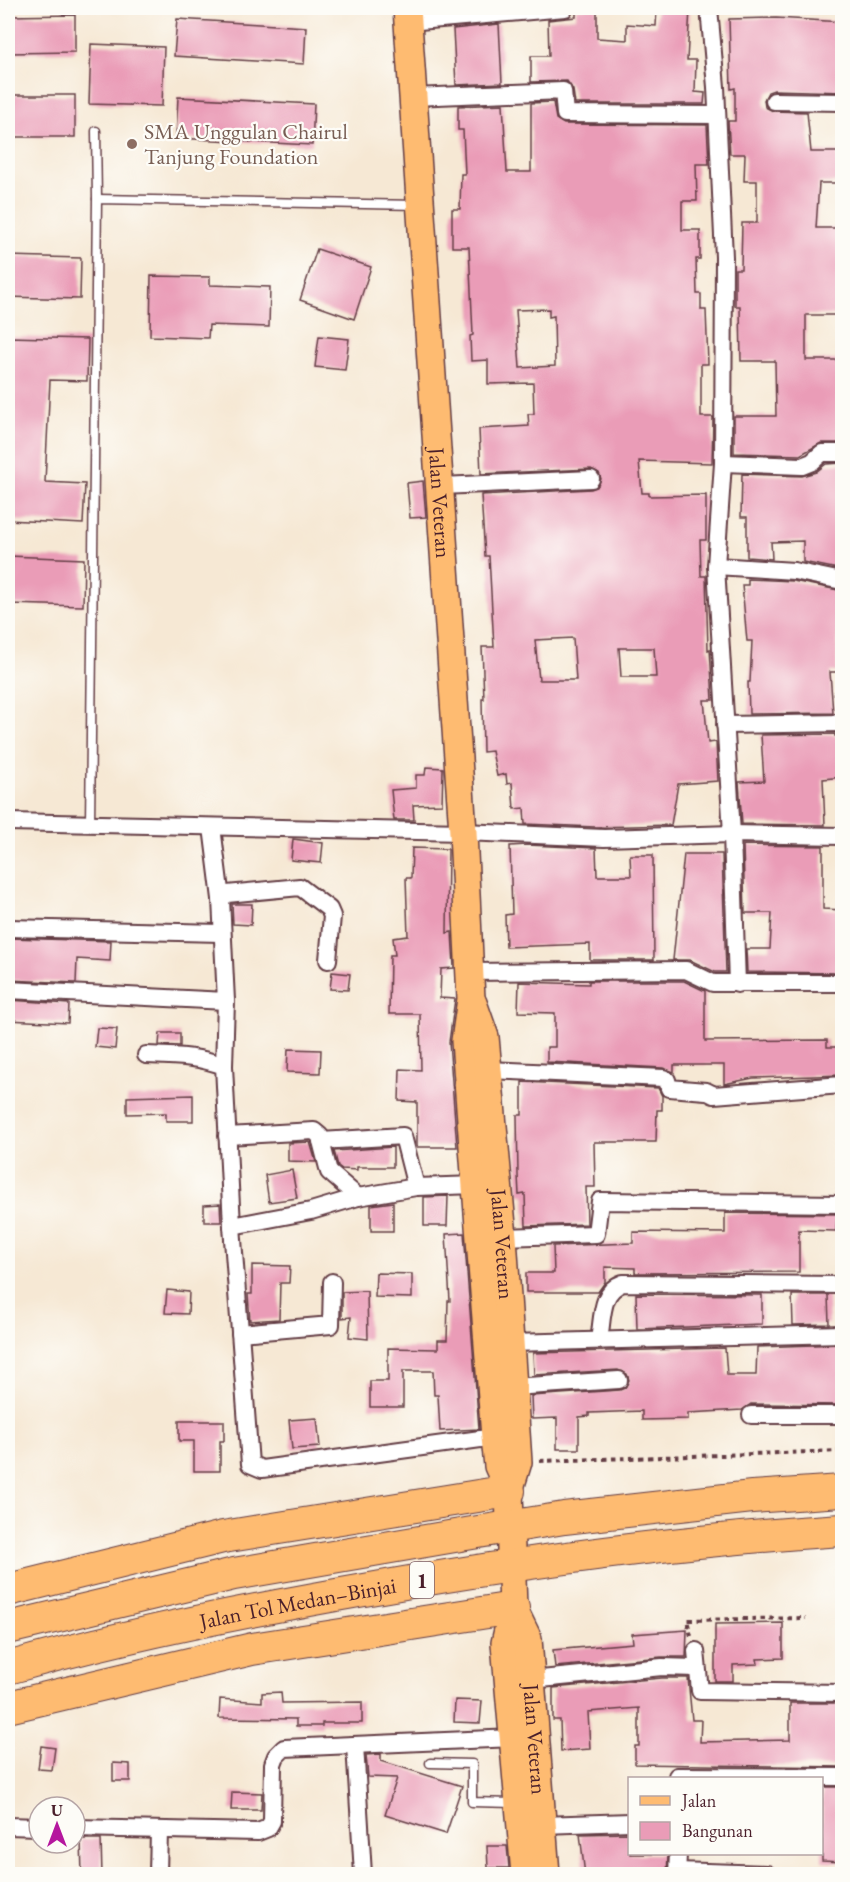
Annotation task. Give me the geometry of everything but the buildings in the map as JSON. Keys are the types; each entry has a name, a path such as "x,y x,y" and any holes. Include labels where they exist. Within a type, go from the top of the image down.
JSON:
{"highway":[{"path":"8,1590 223,1537 509,1491"},
{"name":"Jalan Tol Medan–Binjai","path":"8,1628 234,1574 495,1529 564,1518 728,1500 843,1491"},
{"name":"Jalan Tol Medan–Binjai","path":"8,1668 236,1612 475,1570 565,1557 750,1536 843,1530"},
{"path":"8,1707 252,1649 513,1608"}],"main road":[{"name":"Jalan Veteran","path":"407,15 442,486 463,831 471,999 465,1041 495,1437 498,1466 509,1491"},
{"name":"Jalan Veteran","path":"471,999 485,1037 503,1237 518,1462 509,1491 513,1608 505,1642 514,1738 534,1810 546,1875"},
{"name":"Jalan Veteran","path":"513,1608 528,1639 531,1680 534,1810 525,1875"}],"street":[{"path":"407,15 565,8"},
{"path":"709,8 724,258 723,463 716,567 732,834 737,984"},
{"path":"413,97 563,91 565,114 717,115"},
{"path":"774,101 843,102"},
{"path":"723,463 802,466 812,462 822,453 843,453"},
{"path":"442,486 591,479"},
{"path":"716,567 794,571 843,581"},
{"path":"726,725 843,723"},
{"path":"8,822 463,831 604,838 732,834 843,836"},
{"path":"212,827 221,899 226,1001 224,1066 227,1136 250,1464 262,1469 495,1437"},
{"path":"221,899 227,894 300,887 329,909 332,916 328,960"},
{"path":"8,928 221,933"},
{"path":"470,972 686,970 713,983 843,983"},
{"path":"8,990 226,1001"},
{"path":"146,1055 195,1057 224,1066"},
{"path":"488,1070 663,1078 667,1080 669,1088 706,1091 714,1095 843,1085"},
{"path":"227,1136 314,1131 320,1136 329,1172 358,1197"},
{"path":"321,1142 403,1136 416,1187"},
{"path":"232,1226 311,1211 358,1197 416,1187 477,1185"},
{"path":"503,1237 596,1234 600,1201 843,1204"},
{"path":"240,1333 331,1325 332,1282"},
{"path":"599,1340 606,1295 614,1286 623,1283 843,1285"},
{"path":"510,1343 843,1334"},
{"path":"513,1387 619,1380"},
{"path":"751,1415 843,1415"},
{"path":"531,1680 641,1668 696,1659 700,1691 843,1693"},
{"path":"87,1828 250,1833 267,1828 274,1812 273,1764 276,1756 284,1748 296,1745 355,1745 514,1738"},
{"path":"355,1745 363,1875"},
{"path":"677,1776 843,1777"},
{"path":"534,1810 628,1822"},
{"path":"8,1826 27,1827"},
{"path":"158,1875 159,1830"},
{"path":"678,1855 677,1873 767,1875"}],"lane":[{"path":"90,824 96,131"},
{"path":"97,199 421,205"},
{"path":"430,1763 472,1764 472,1802 534,1810"}],"path":[{"path":"518,1462 843,1451"},
{"path":"696,1659 687,1620 806,1618"}],"place":[{"name":"SMA Unggulan Chairul Tanjung Foundation","path":"132,144"}]}
